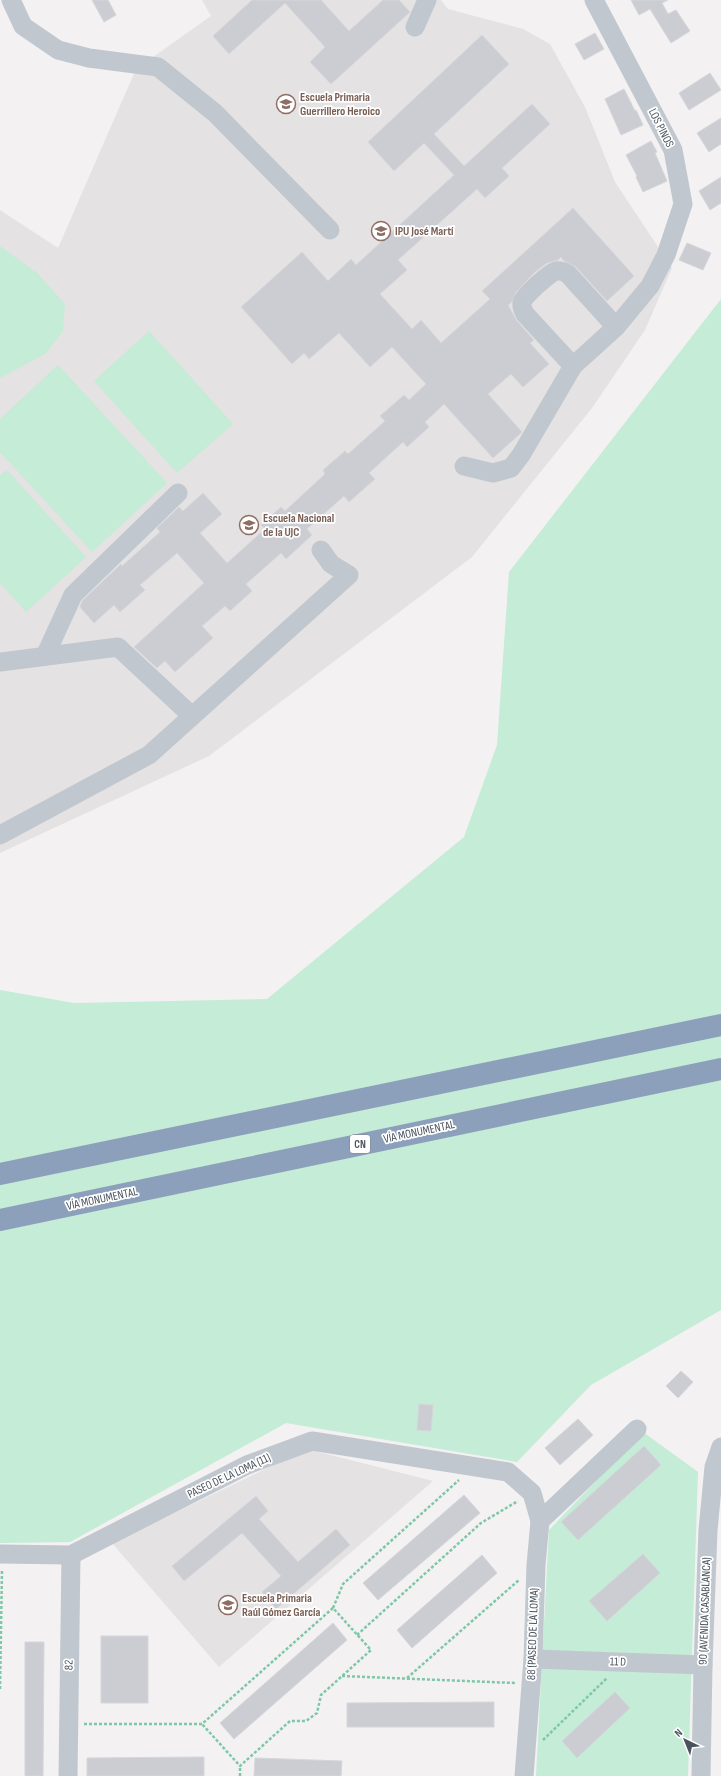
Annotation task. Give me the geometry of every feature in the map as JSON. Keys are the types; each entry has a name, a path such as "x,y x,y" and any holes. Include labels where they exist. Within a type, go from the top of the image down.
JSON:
{"highway":[{"path":"0,1174 721,1025"},
{"name":"VÍA MONUMENTAL","path":"0,1220 721,1069"}],"street":[{"path":"11,0 23,26 58,50 89,58 158,67 215,113 330,230"},
{"path":"415,27 427,0"},
{"name":"LOS PINOS","path":"464,466 493,473 511,468 573,366 616,327 650,286 666,255 683,204 673,150 594,0"},
{"path":"573,366 522,309 522,303 525,297 539,284 556,271 563,271 616,327"},
{"path":"45,656 73,594 178,493"},
{"path":"0,835 149,755 191,715 254,661 349,575 331,564 321,550"},
{"path":"0,662 118,647 191,715"},
{"path":"540,1521 637,1429"},
{"name":"PASEO DE LA LOMA (11)","path":"1,1554 71,1554 247,1464 312,1441 508,1472 532,1493"},
{"name":"90 (AVENIDA CASABLANCA)","path":"701,1776 708,1530 714,1467 721,1447"},
{"name":"88 (PASEO DE LA LOMA)","path":"524,1776 532,1683 536,1565 540,1521 532,1493"},
{"name":"82","path":"68,1776 71,1554"},
{"name":"11 D","path":"533,1659 703,1665"}],"path":[{"path":"69,1724 202,1724 333,1608 343,1584 474,1466"},
{"path":"357,1635 482,1523 532,1493"},
{"path":"0,1689 1,1554"},
{"path":"407,1678 536,1565"},
{"path":"240,1766 290,1721 306,1721 317,1713 320,1695 371,1650 333,1608"},
{"path":"526,1757 623,1662"},
{"path":"342,1676 532,1683"},
{"path":"202,1724 240,1766 240,1776"}],"shaded area":[{"path":"202,0 441,0 448,9 523,29 550,44 585,107 615,182 672,268 645,330 592,408 472,557 209,756 0,853 0,210 58,248 136,69 211,16"},
{"name":"Escuela Primaria Raúl Gómez García","path":"307,1449 433,1481 219,1667 112,1543"}],"green space":[{"path":"0,246 38,274 65,304 63,331 45,354 0,378"},
{"path":"721,299 721,1310 591,1385 517,1462 286,1423 70,1542 0,1543 0,990 74,1003 267,999 464,837 497,745 509,572"},
{"path":"149,331 233,424 177,473 94,381"},
{"path":"58,365 167,483 92,552 0,452 0,419"},
{"path":"7,470 86,557 26,612 0,583 0,476"},
{"path":"643,1432 698,1472 688,1776 536,1776 549,1530"}],"building":[{"path":"92,0 108,0 116,15 104,22"},
{"path":"252,0 321,0 349,31 383,0 399,0 410,12 331,84 310,62 325,47 285,3 229,54 213,36"},
{"path":"631,0 668,0 662,3 668,14 676,10 690,31 671,43 650,9 639,15"},
{"path":"595,33 604,49 584,60 575,44"},
{"path":"482,35 509,64 434,134 464,166 532,104 550,124 502,168 509,176 485,198 477,189 398,260 407,270 380,294 412,329 421,320 441,343 490,299 482,291 573,208 634,276 607,301 576,267 564,261 561,257 558,260 547,263 535,272 516,292 511,303 508,305 517,321 534,340 530,343 549,364 523,387 511,374 488,394 522,432 493,458 444,404 425,422 429,427 407,447 403,442 369,473 375,479 349,502 344,496 307,529 312,535 286,559 281,553 246,584 252,591 230,611 225,606 202,626 213,638 175,672 165,661 157,668 134,647 204,583 177,553 140,585 145,590 120,612 114,605 94,623 80,607 82,601 121,564 122,566 160,532 157,528 179,507 183,511 203,493 222,514 200,533 227,563 265,529 261,525 281,507 285,511 325,474 323,470 345,451 348,454 385,421 380,416 404,395 409,400 426,384 392,347 370,367 339,333 309,359 304,353 292,364 241,307 302,252 328,281 351,259 356,265 454,175 424,143 394,171 368,142"},
{"path":"710,73 721,90 689,110 679,93"},
{"path":"624,89 643,125 621,135 605,99"},
{"path":"721,118 721,144 709,152 697,133"},
{"path":"651,141 657,152 655,153 667,181 643,192 636,177 637,176 626,155"},
{"path":"721,177 721,203 710,210 699,191"},
{"path":"687,243 711,253 703,270 679,260"},
{"path":"681,1371 693,1382 678,1398 666,1386"},
{"path":"419,1404 433,1405 431,1431 417,1430"},
{"path":"578,1419 593,1435 560,1465 545,1448"},
{"path":"644,1446 661,1465 578,1540 561,1522"},
{"path":"464,1495 480,1513 378,1600 363,1583"},
{"path":"256,1496 268,1511 259,1519 298,1562 336,1529 350,1545 276,1609 262,1592 281,1576 242,1533 184,1581 172,1566"},
{"path":"643,1554 660,1573 607,1621 589,1601"},
{"path":"482,1555 497,1573 412,1648 397,1630"},
{"path":"333,1623 347,1640 234,1739 220,1723"},
{"path":"101,1636 148,1636 148,1703 101,1703"},
{"path":"25,1642 44,1642 43,1776 25,1776"},
{"path":"615,1692 630,1708 577,1758 562,1741"},
{"path":"494,1702 494,1727 347,1727 347,1703"},
{"path":"204,1757 204,1776 87,1776 87,1758"},
{"path":"255,1758 342,1761 341,1776 254,1776"}],"place":[{"name":"Escuela Primaria Guerrillero Heroico","path":"286,104"},
{"name":"IPU José Martí","path":"381,231"},
{"name":"Escuela Nacional de la UJC","path":"249,525"},
{"name":"Escuela Primaria Raúl Gómez García","path":"228,1605"}]}
